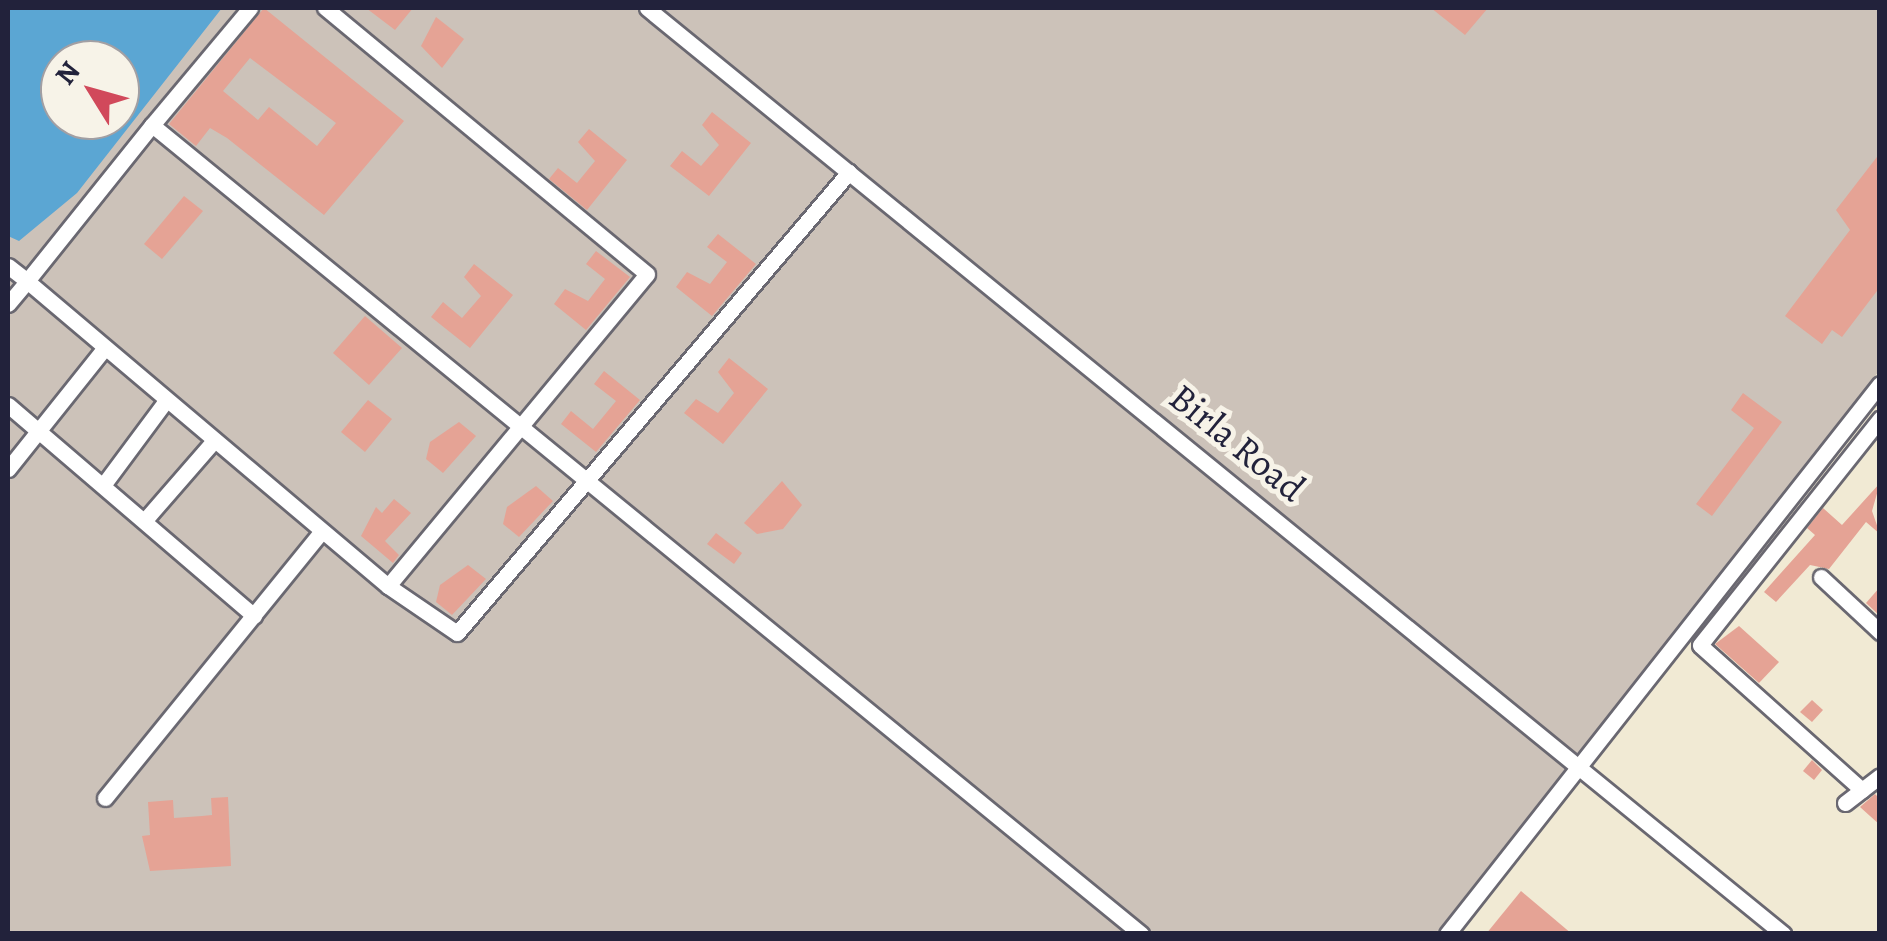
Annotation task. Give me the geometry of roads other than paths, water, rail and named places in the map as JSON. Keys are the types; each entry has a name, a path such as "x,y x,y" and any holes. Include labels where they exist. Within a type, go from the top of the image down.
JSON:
{"street":[{"path":"8,304 250,8"},
{"path":"325,8 646,271 522,428 388,586"},
{"name":"Birla Road","path":"647,8 1783,934"},
{"path":"152,125 1141,934"},
{"path":"8,266 319,536 455,634 588,485 849,172"},
{"path":"8,469 102,350"},
{"path":"1447,934 1880,384"},
{"path":"104,484 165,402"},
{"path":"8,404 254,616"},
{"path":"1862,790 1700,646 1880,418"},
{"path":"145,520 211,444"},
{"path":"105,798 319,536"},
{"path":"1821,576 1880,632"},
{"path":"1845,803 1880,776"}],"water":[{"path":"8,8 222,8 140,113 140,40 40,40 40,140 119,140 77,193 19,241 8,236"}]}
